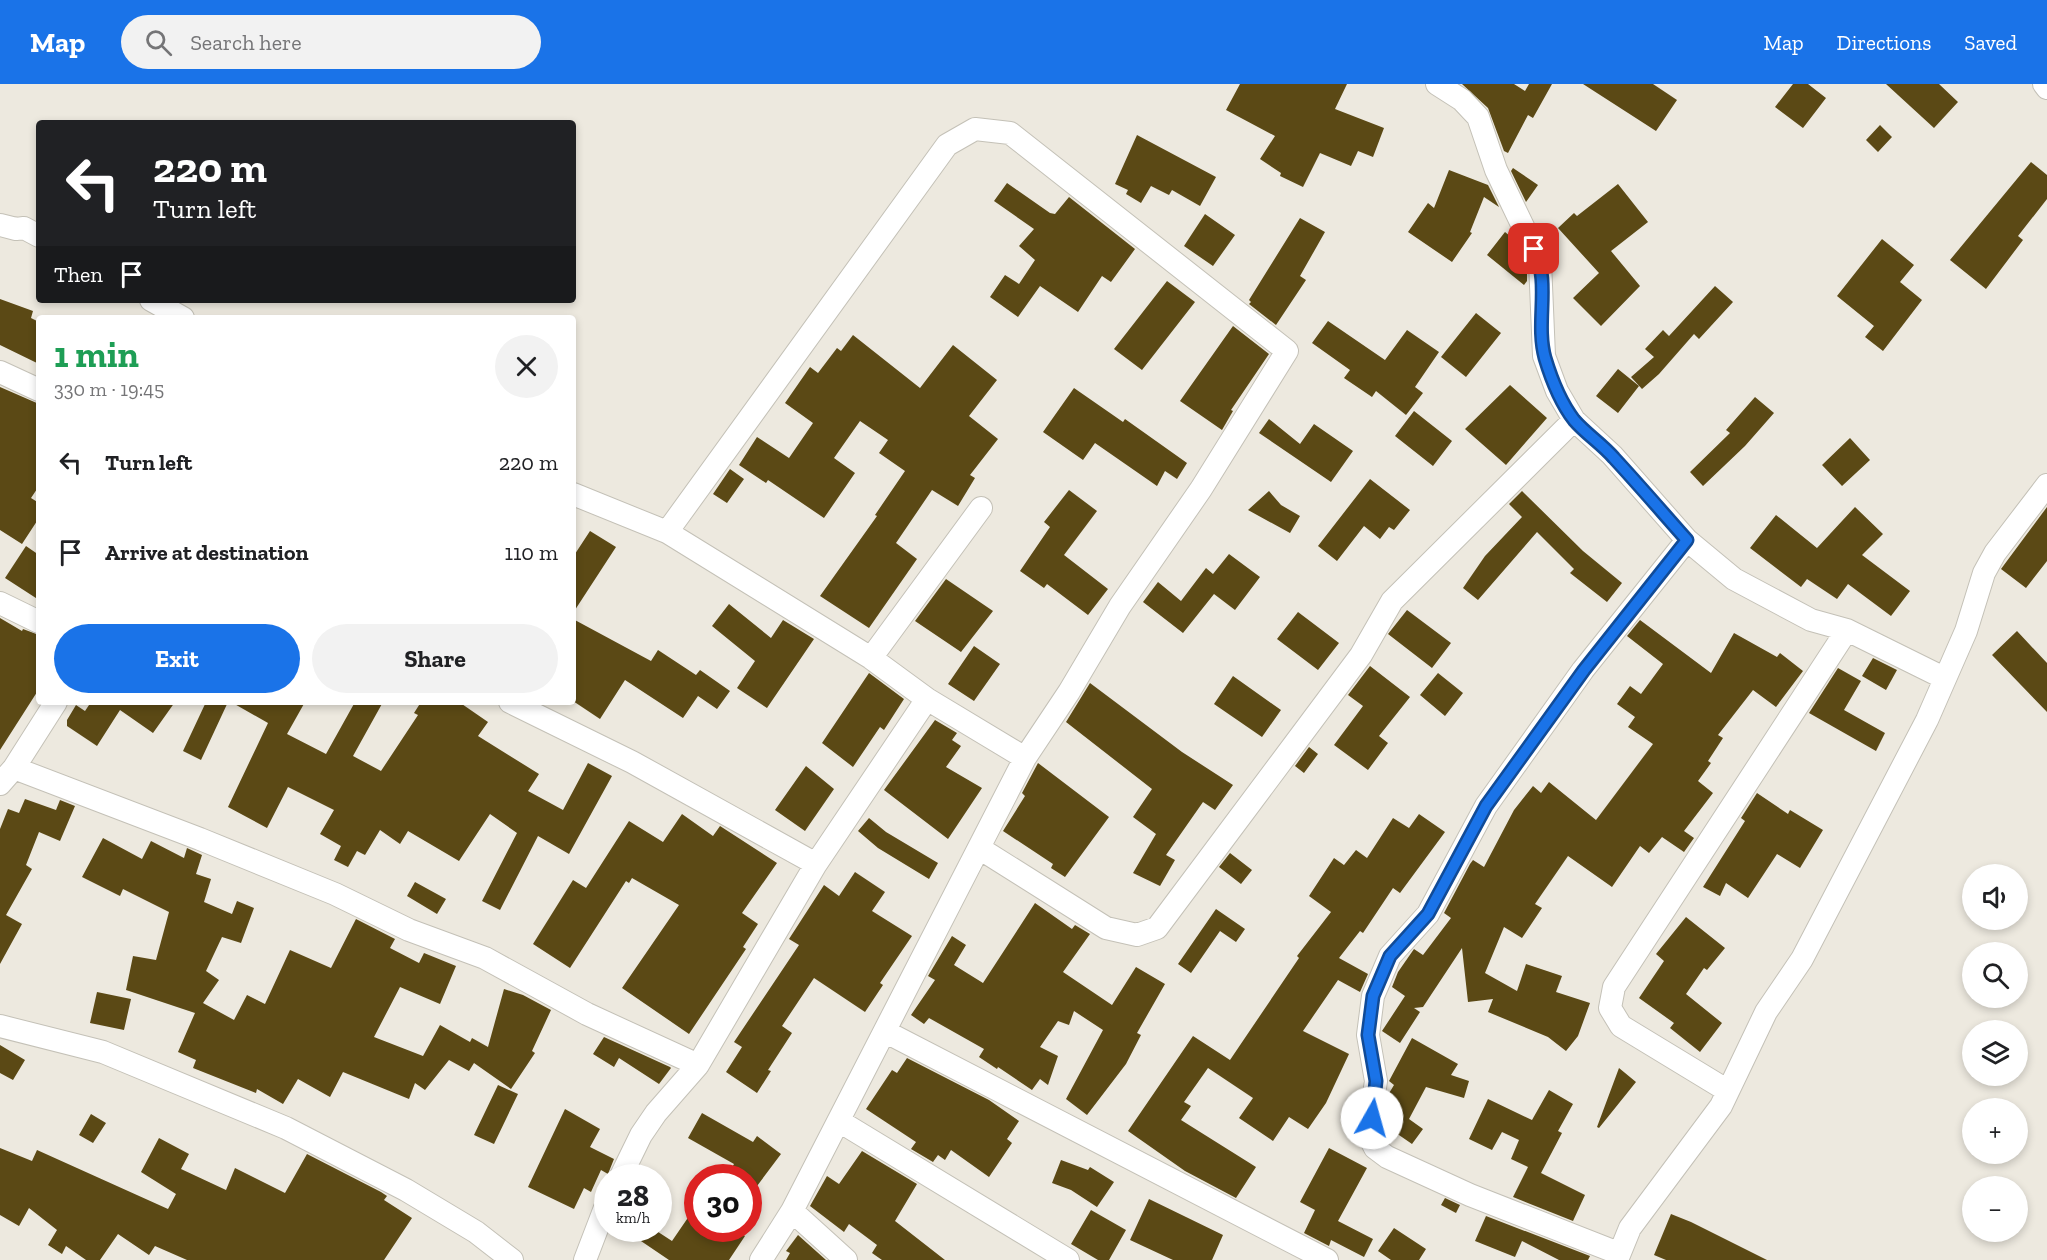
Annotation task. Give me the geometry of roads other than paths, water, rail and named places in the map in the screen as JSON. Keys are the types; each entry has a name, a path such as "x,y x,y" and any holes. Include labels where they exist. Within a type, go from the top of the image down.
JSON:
{"street":[{"path":"1437,84 1462,100 1478,117 1496,170 1540,262 1544,356 1557,391 1574,420 1612,455 1687,540 1734,579 1811,620 1847,630 1944,678"},
{"path":"667,532 947,145 975,129 1010,133 1287,351 1201,489 1114,615 1069,692 1025,758 792,1211 761,1260"},
{"path":"0,225 16,229 24,228 36,234"},
{"path":"156,303 178,315"},
{"path":"0,372 36,389"},
{"path":"980,848 1106,928 1137,935 1158,928 1361,655 1392,601 1574,420"},
{"path":"1687,540 1584,670 1486,806 1428,914 1390,956 1373,996 1368,1035 1376,1081 1368,1134 1375,1148 1387,1157 1470,1195 1617,1256 1630,1228 1721,1106 1766,1012 1802,959 1927,720 1966,632 1984,573 1995,553 2047,484"},
{"path":"576,495 667,532 871,658 927,699 1025,758"},
{"path":"871,658 981,508"},
{"path":"0,603 36,621"},
{"path":"1728,1091 1621,1026 1610,1008 1614,987 1847,630"},
{"path":"627,1164 641,1135 656,1113 698,1065 816,864 927,699"},
{"path":"54,705 7,776 200,839 335,894 409,930 485,958 513,971 586,1014 698,1065"},
{"path":"516,705 632,762 816,864"},
{"path":"0,1026 103,1052 286,1128 406,1190 476,1232 512,1260"},
{"path":"886,1032 1327,1260"},
{"path":"839,1121 1068,1260"},
{"path":"792,1211 846,1260"},
{"path":"585,1260 594,1237"}]}
